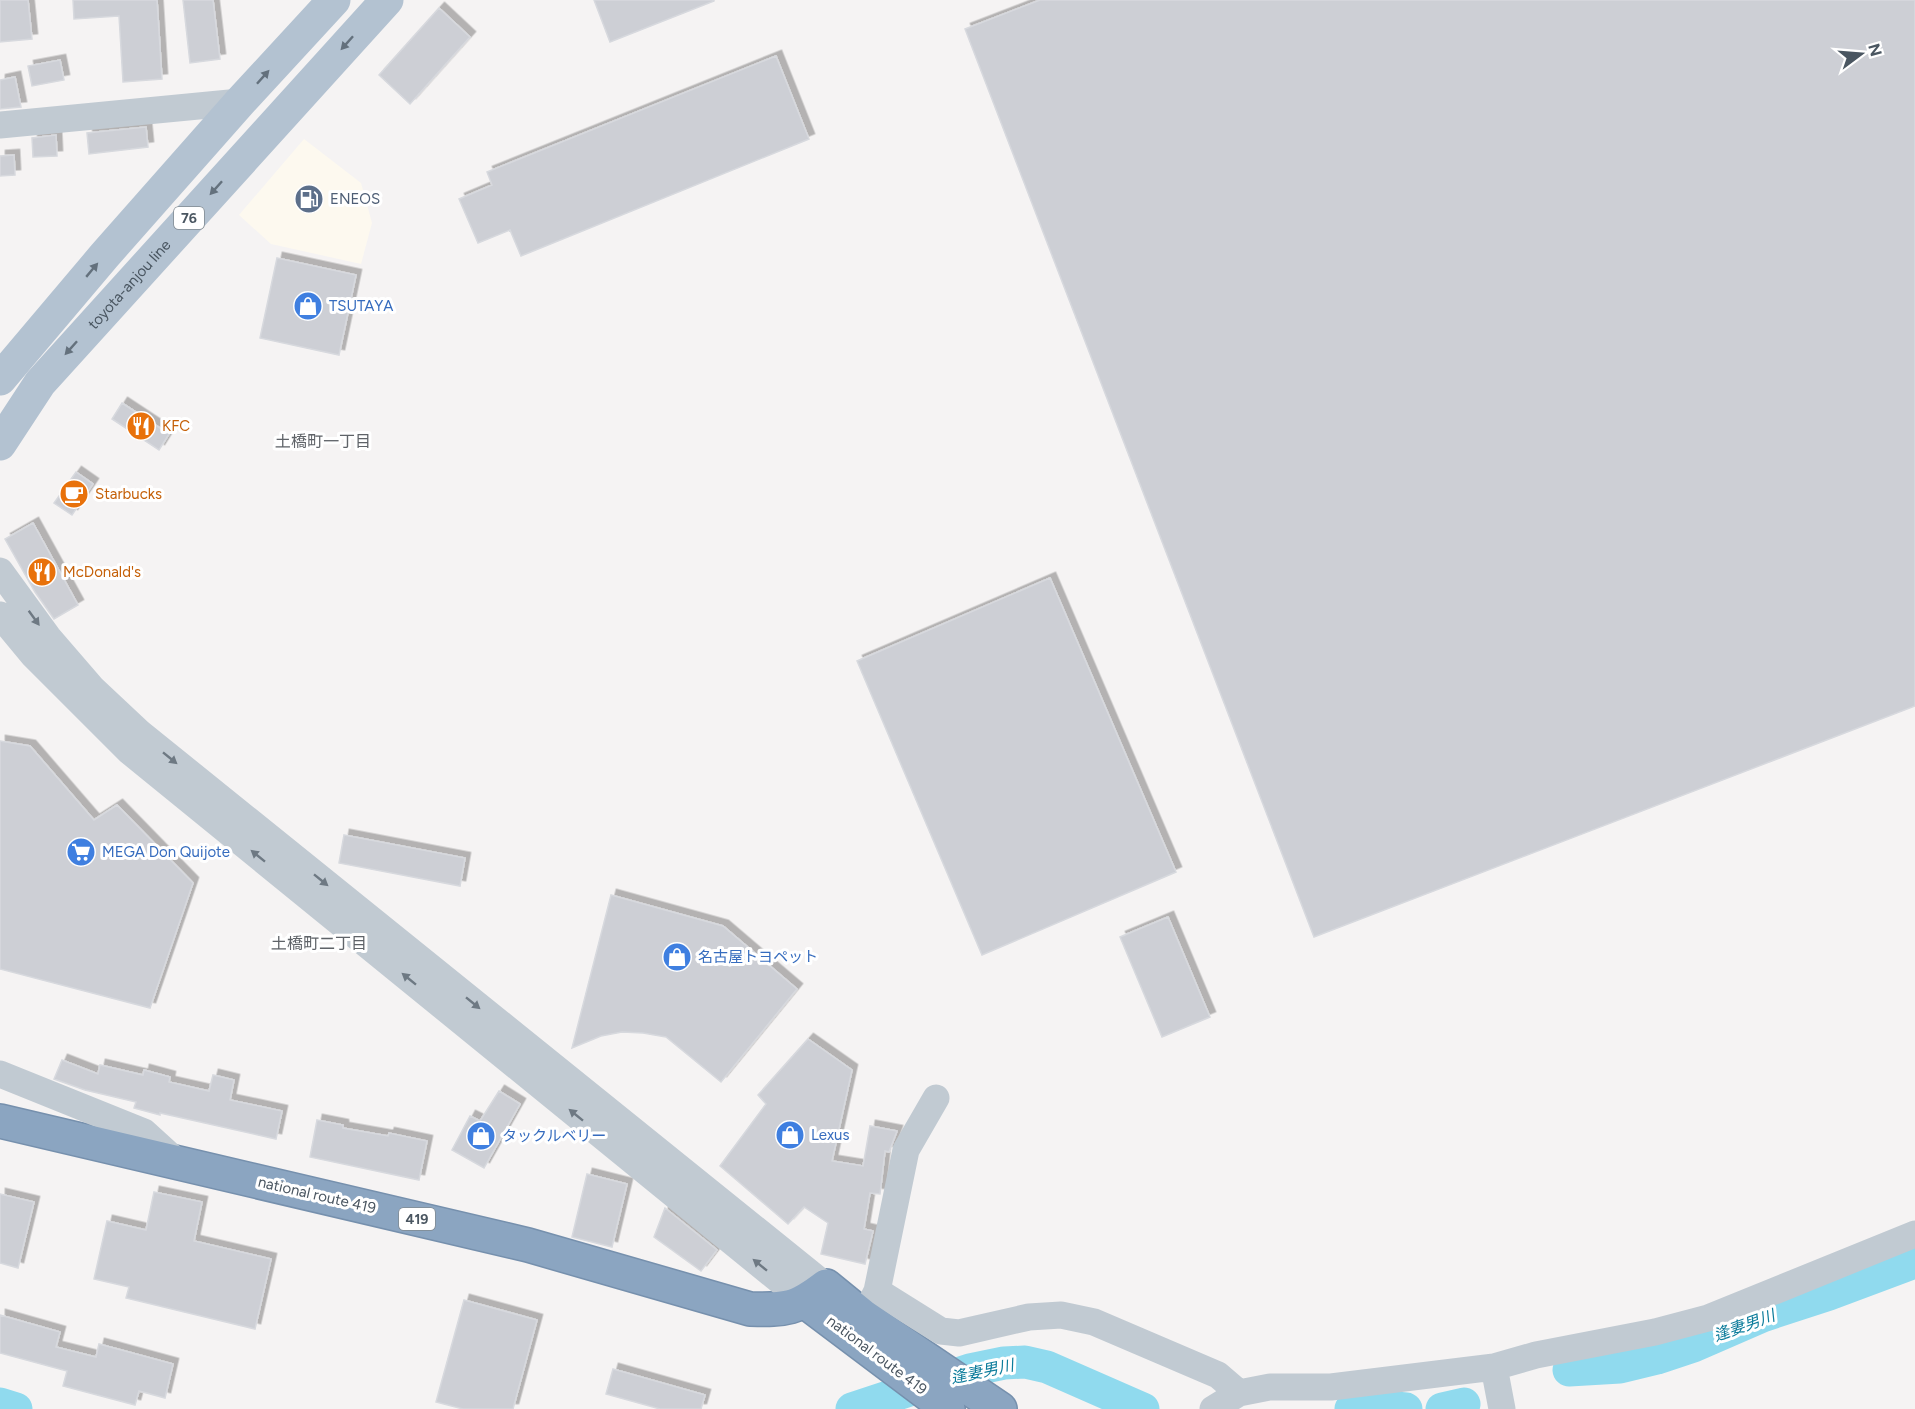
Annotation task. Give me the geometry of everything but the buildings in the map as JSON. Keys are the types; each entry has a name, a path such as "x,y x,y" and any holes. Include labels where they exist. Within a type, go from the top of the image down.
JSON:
{"highway":[{"name":"national route 419","path":"0,1121 528,1245 750,1310 780,1310 816,1294 871,1304 910,1364 948,1409"},
{"name":"national route 419","path":"816,1294 910,1364 992,1403"}],"main road":[{"name":"76","path":"0,379 104,256 334,0"},
{"name":"toyota-anjou line","path":"0,444 40,383 387,0"}],"street":[{"path":"0,125 240,102"},
{"path":"0,571 48,638 92,688 140,733 816,1294"},
{"path":"0,615 33,655 129,751 816,1294"},
{"path":"0,1074 144,1132 177,1162"},
{"path":"936,1098 906,1150 871,1304 941,1331 958,1333 1029,1317 1061,1315 1094,1322 1218,1376 1225,1401 1270,1387 1331,1387 1494,1367 1536,1355 1655,1332 1708,1318 1915,1234"},
{"path":"1494,1367 1503,1409"}],"shaded area":[{"name":"ENEOS","path":"304,139 361,183 372,223 361,264 271,244 239,215"}],"waterway":[{"name":"逢妻男川","path":"1569,1370 1620,1367 1657,1358 1693,1346 1762,1316 1915,1262"},
{"name":"逢妻男川","path":"852,1409 970,1370 1004,1363 1025,1362 1047,1367 1143,1409"},
{"name":"逢妻男川","path":"0,1404 16,1409"},
{"name":"逢妻男川","path":"1442,1409 1464,1404"},
{"name":"逢妻男川","path":"1351,1409 1363,1405 1406,1409"}],"place":[{"name":"ENEOS","path":"309,199"},
{"name":"TSUTAYA","path":"308,306"},
{"name":"KFC","path":"141,426"},
{"name":"Starbucks","path":"74,494"},
{"name":"McDonald's","path":"42,572"},
{"name":"MEGA Don Quijote","path":"81,852"},
{"name":"名古屋トヨペット","path":"677,957"},
{"name":"Lexus","path":"790,1135"},
{"name":"タックルベリー","path":"481,1136"}],"district":[{"name":"土橋町一丁目","path":"323,441"},
{"name":"土橋町二丁目","path":"319,943"}]}
